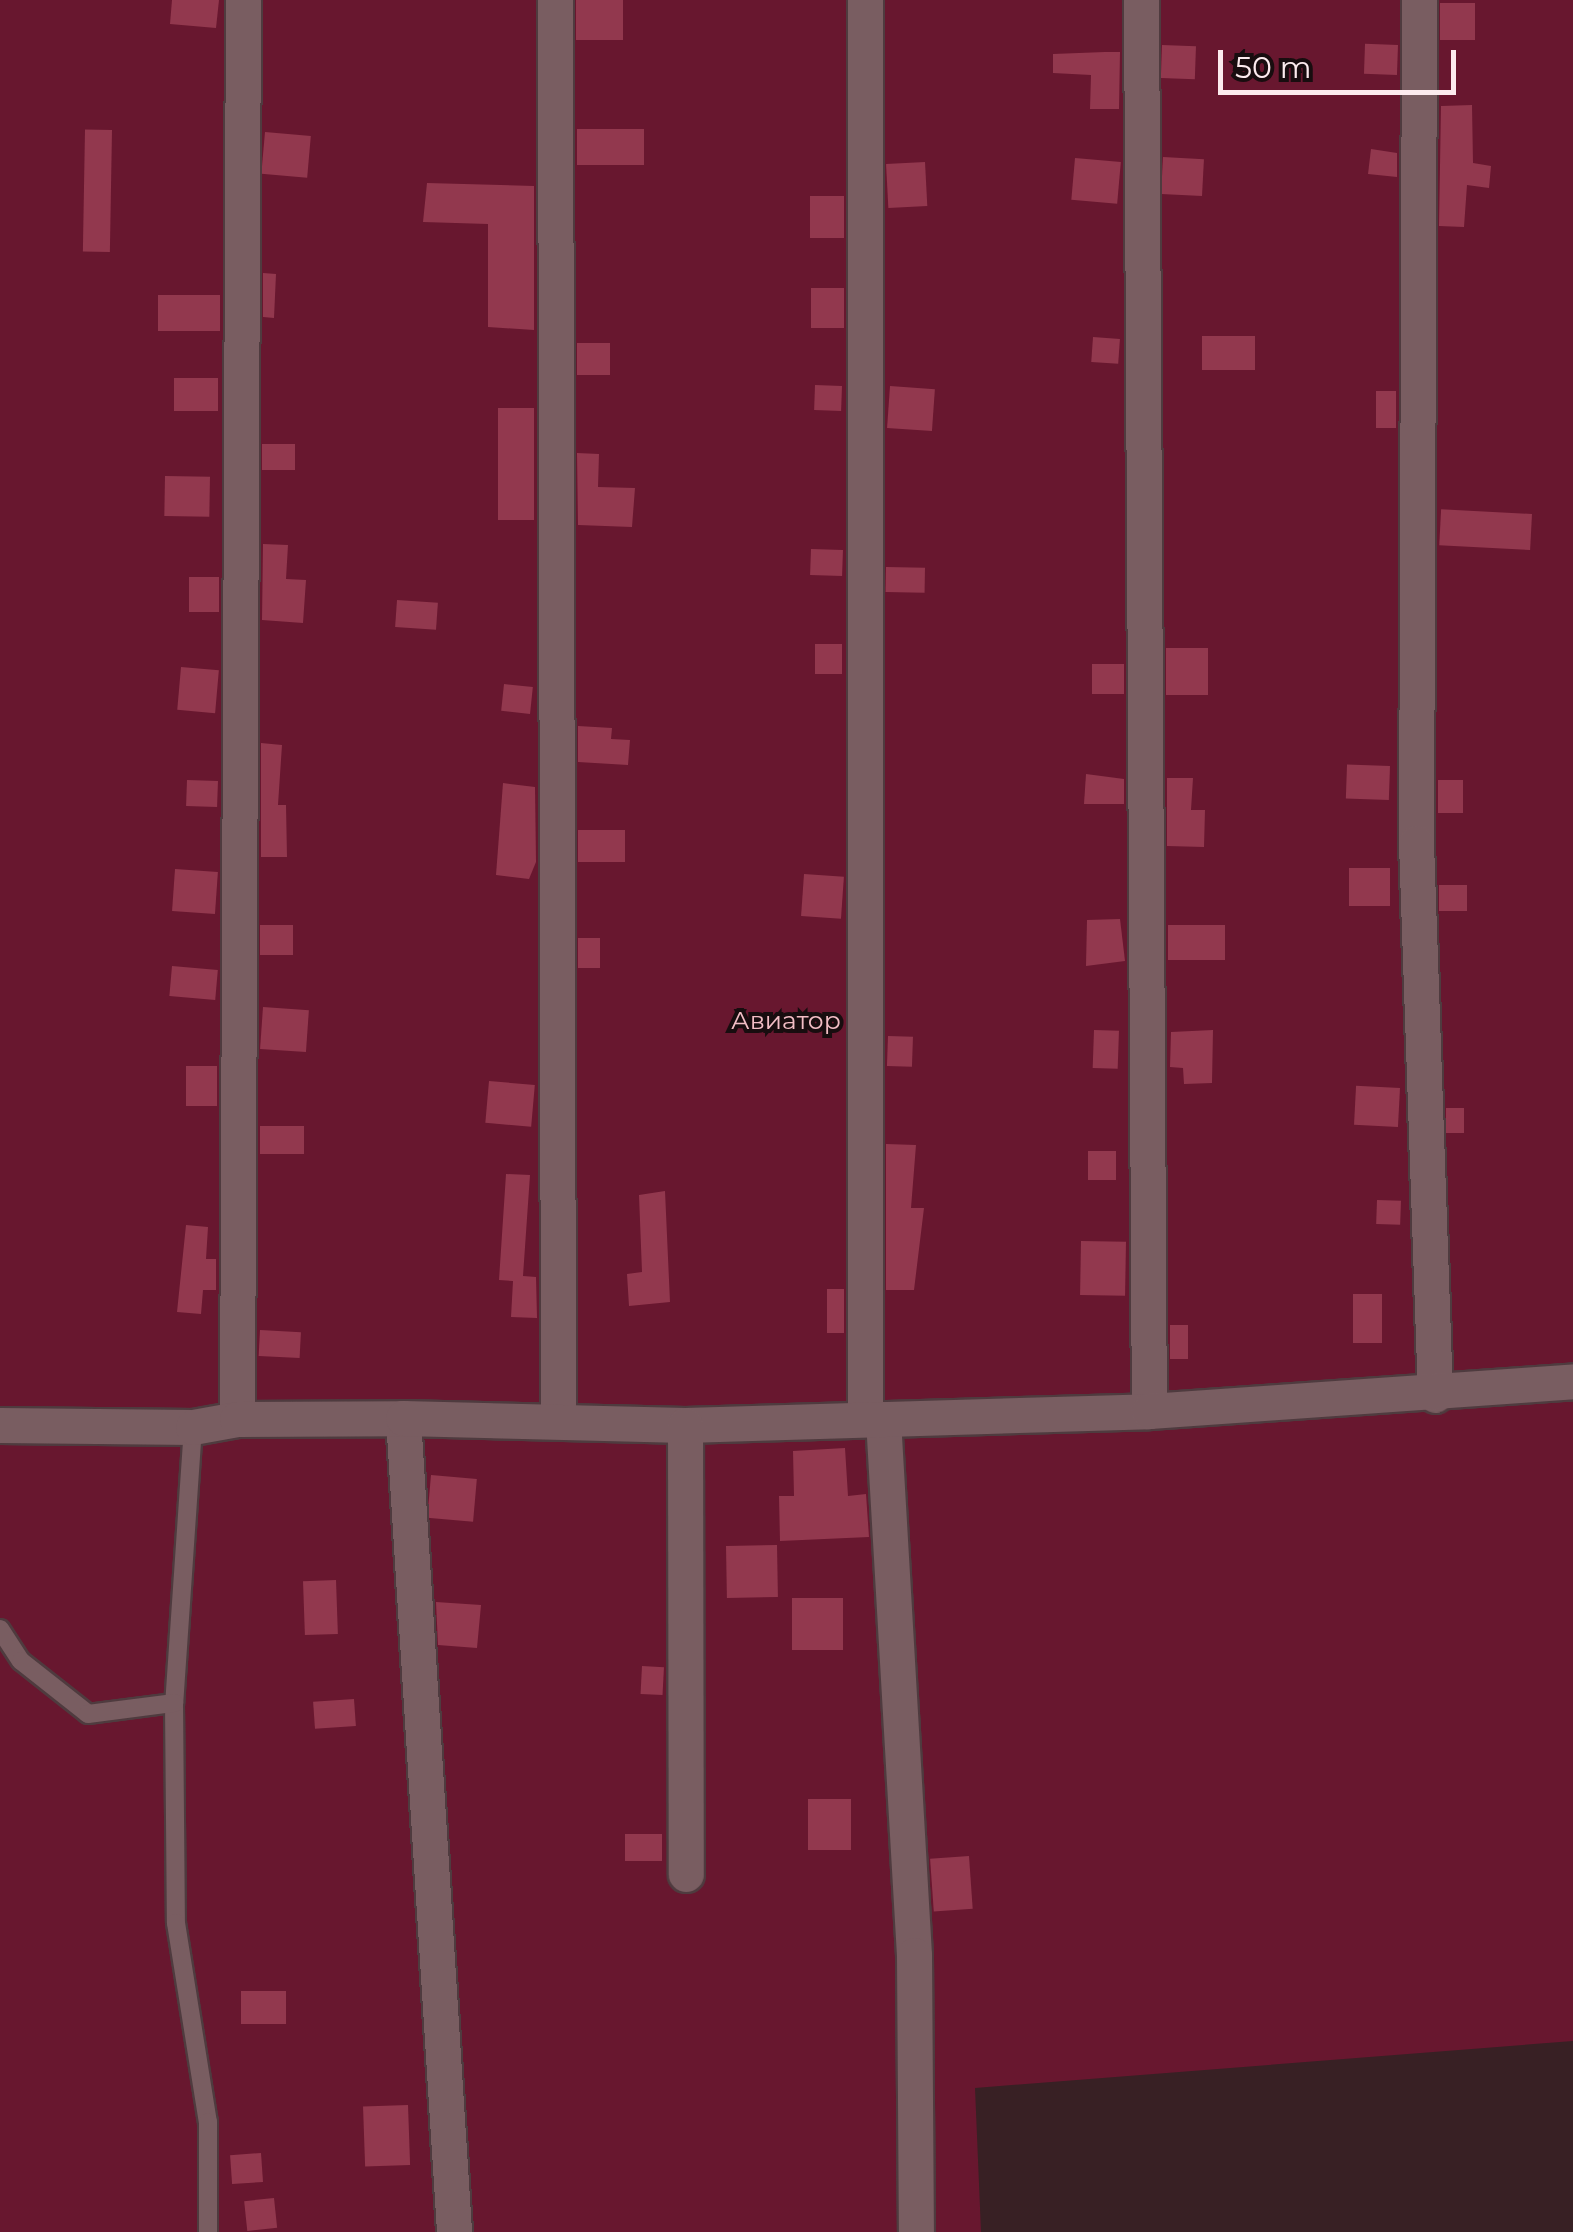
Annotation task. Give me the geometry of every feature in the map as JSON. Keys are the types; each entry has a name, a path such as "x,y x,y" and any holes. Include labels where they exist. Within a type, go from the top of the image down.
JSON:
{"street":[{"path":"237,1419 243,0"},
{"path":"555,0 558,1420"},
{"path":"866,0 874,1419 914,1955 916,2232"},
{"path":"1140,0 1149,1410"},
{"path":"1419,0 1416,843 1434,1395"},
{"path":"0,1424 194,1427 237,1419 403,1418 685,1425 1149,1410 1434,1395 1573,1381"},
{"path":"403,1418 454,2232"},
{"path":"685,1425 686,1874"}],"lane":[{"path":"194,1427 174,1703 176,1923 208,2122 208,2232"},
{"path":"0,1629 20,1660 88,1714 174,1703"}],"green space":[{"name":"Авиатор","path":"0,0 1573,0 1573,2041 975,2088 981,2232 0,2232"}],"building":[{"path":"172,0 219,0 216,28 170,24"},
{"path":"576,0 623,0 623,40 576,40"},
{"path":"1440,3 1475,3 1475,40 1440,40"},
{"path":"1365,44 1398,45 1397,75 1364,74"},
{"path":"1162,45 1196,46 1195,79 1161,78"},
{"path":"1120,52 1119,109 1090,109 1091,75 1053,73 1053,54"},
{"path":"1472,105 1473,163 1491,166 1489,188 1467,185 1464,227 1439,226 1441,106"},
{"path":"577,129 644,129 644,165 577,165"},
{"path":"85,130 112,130 110,252 83,252"},
{"path":"265,132 311,136 307,178 261,174"},
{"path":"1371,149 1397,153 1397,177 1368,174"},
{"path":"1163,157 1204,159 1202,196 1161,194"},
{"path":"1075,158 1121,162 1117,204 1071,200"},
{"path":"925,162 927,206 888,208 886,164"},
{"path":"427,183 534,186 534,330 488,327 488,224 423,222"},
{"path":"810,196 844,196 844,238 810,238"},
{"path":"263,273 276,274 274,318 263,317"},
{"path":"811,288 844,288 844,328 811,328"},
{"path":"158,295 220,295 220,331 158,331"},
{"path":"1202,336 1255,336 1255,370 1202,370"},
{"path":"1093,337 1120,339 1118,364 1091,362"},
{"path":"577,343 610,343 610,375 577,375"},
{"path":"174,378 218,378 218,411 174,411"},
{"path":"815,385 842,386 841,411 814,410"},
{"path":"890,386 935,389 932,431 887,428"},
{"path":"1376,391 1396,391 1396,428 1376,428"},
{"path":"498,408 534,408 534,520 498,520"},
{"path":"262,444 295,444 295,470 262,470"},
{"path":"577,453 599,454 598,487 635,488 632,527 578,525"},
{"path":"165,476 210,477 209,517 164,516"},
{"path":"1441,509 1532,514 1530,550 1439,545"},
{"path":"263,544 288,545 286,579 306,580 303,623 262,620"},
{"path":"811,549 843,550 842,576 810,575"},
{"path":"886,567 925,568 925,593 886,592"},
{"path":"189,577 219,577 219,612 189,612"},
{"path":"397,600 438,603 436,630 395,627"},
{"path":"815,644 842,644 842,674 815,674"},
{"path":"1166,648 1208,648 1208,695 1166,695"},
{"path":"1092,664 1124,664 1124,694 1092,694"},
{"path":"181,667 219,670 215,713 177,710"},
{"path":"504,684 533,687 530,714 501,711"},
{"path":"578,726 612,728 611,739 630,740 628,765 578,762"},
{"path":"261,743 282,745 278,805 286,805 287,857 261,857"},
{"path":"1347,764 1390,766 1389,800 1346,798"},
{"path":"1086,774 1124,779 1124,804 1084,804"},
{"path":"1167,778 1193,778 1191,810 1205,810 1204,847 1167,846"},
{"path":"187,780 218,781 217,807 186,806"},
{"path":"1438,780 1463,780 1463,813 1438,813"},
{"path":"503,783 535,787 536,862 529,879 496,875"},
{"path":"578,830 625,830 625,862 578,862"},
{"path":"1349,868 1390,868 1390,906 1349,906"},
{"path":"175,869 218,872 215,914 172,911"},
{"path":"804,874 844,877 841,919 801,916"},
{"path":"1439,885 1467,885 1467,911 1439,911"},
{"path":"1120,919 1125,961 1086,966 1087,920"},
{"path":"260,925 293,925 293,955 260,955"},
{"path":"1168,925 1225,925 1225,960 1168,960"},
{"path":"578,938 600,938 600,968 578,968"},
{"path":"172,966 218,970 215,1000 169,996"},
{"path":"263,1007 309,1010 306,1052 260,1049"},
{"path":"1094,1030 1119,1031 1118,1069 1093,1068"},
{"path":"1213,1030 1212,1083 1184,1084 1183,1068 1170,1067 1171,1032"},
{"path":"888,1036 913,1037 912,1067 887,1066"},
{"path":"186,1066 217,1066 217,1106 186,1106"},
{"path":"489,1081 535,1085 531,1127 485,1123"},
{"path":"1356,1086 1400,1088 1398,1127 1354,1125"},
{"path":"1446,1108 1464,1108 1464,1133 1446,1133"},
{"path":"260,1126 304,1126 304,1154 260,1154"},
{"path":"886,1144 916,1145 911,1208 924,1208 914,1290 886,1290"},
{"path":"1088,1151 1116,1151 1116,1180 1088,1180"},
{"path":"506,1174 530,1175 523,1276 536,1277 537,1318 511,1317 513,1281 499,1280"},
{"path":"665,1191 670,1302 629,1306 627,1274 642,1272 639,1195"},
{"path":"1377,1200 1401,1201 1400,1225 1376,1224"},
{"path":"186,1225 208,1227 206,1259 216,1259 216,1290 203,1290 201,1314 177,1312"},
{"path":"1081,1241 1126,1242 1125,1296 1080,1295"},
{"path":"827,1289 844,1289 844,1333 827,1333"},
{"path":"1353,1294 1382,1294 1382,1343 1353,1343"},
{"path":"1170,1325 1188,1325 1188,1359 1170,1359"},
{"path":"260,1330 301,1332 300,1358 259,1356"},
{"path":"845,1448 848,1496 866,1494 869,1537 780,1541 779,1496 794,1496 793,1451"},
{"path":"431,1475 477,1479 473,1522 427,1518"},
{"path":"777,1545 778,1597 727,1598 726,1546"},
{"path":"336,1580 338,1634 305,1635 303,1581"},
{"path":"792,1598 843,1598 843,1650 792,1650"},
{"path":"436,1602 481,1605 477,1648 438,1645"},
{"path":"642,1666 664,1667 663,1695 641,1694"},
{"path":"354,1699 356,1726 315,1729 313,1702"},
{"path":"808,1799 851,1799 851,1850 808,1850"},
{"path":"625,1834 662,1834 662,1861 625,1861"},
{"path":"969,1856 973,1909 934,1912 930,1859"},
{"path":"241,1991 286,1991 286,2024 241,2024"},
{"path":"408,2105 410,2165 365,2167 363,2107"},
{"path":"261,2153 263,2182 232,2184 230,2155"},
{"path":"274,2198 277,2228 247,2231 244,2201"}]}
